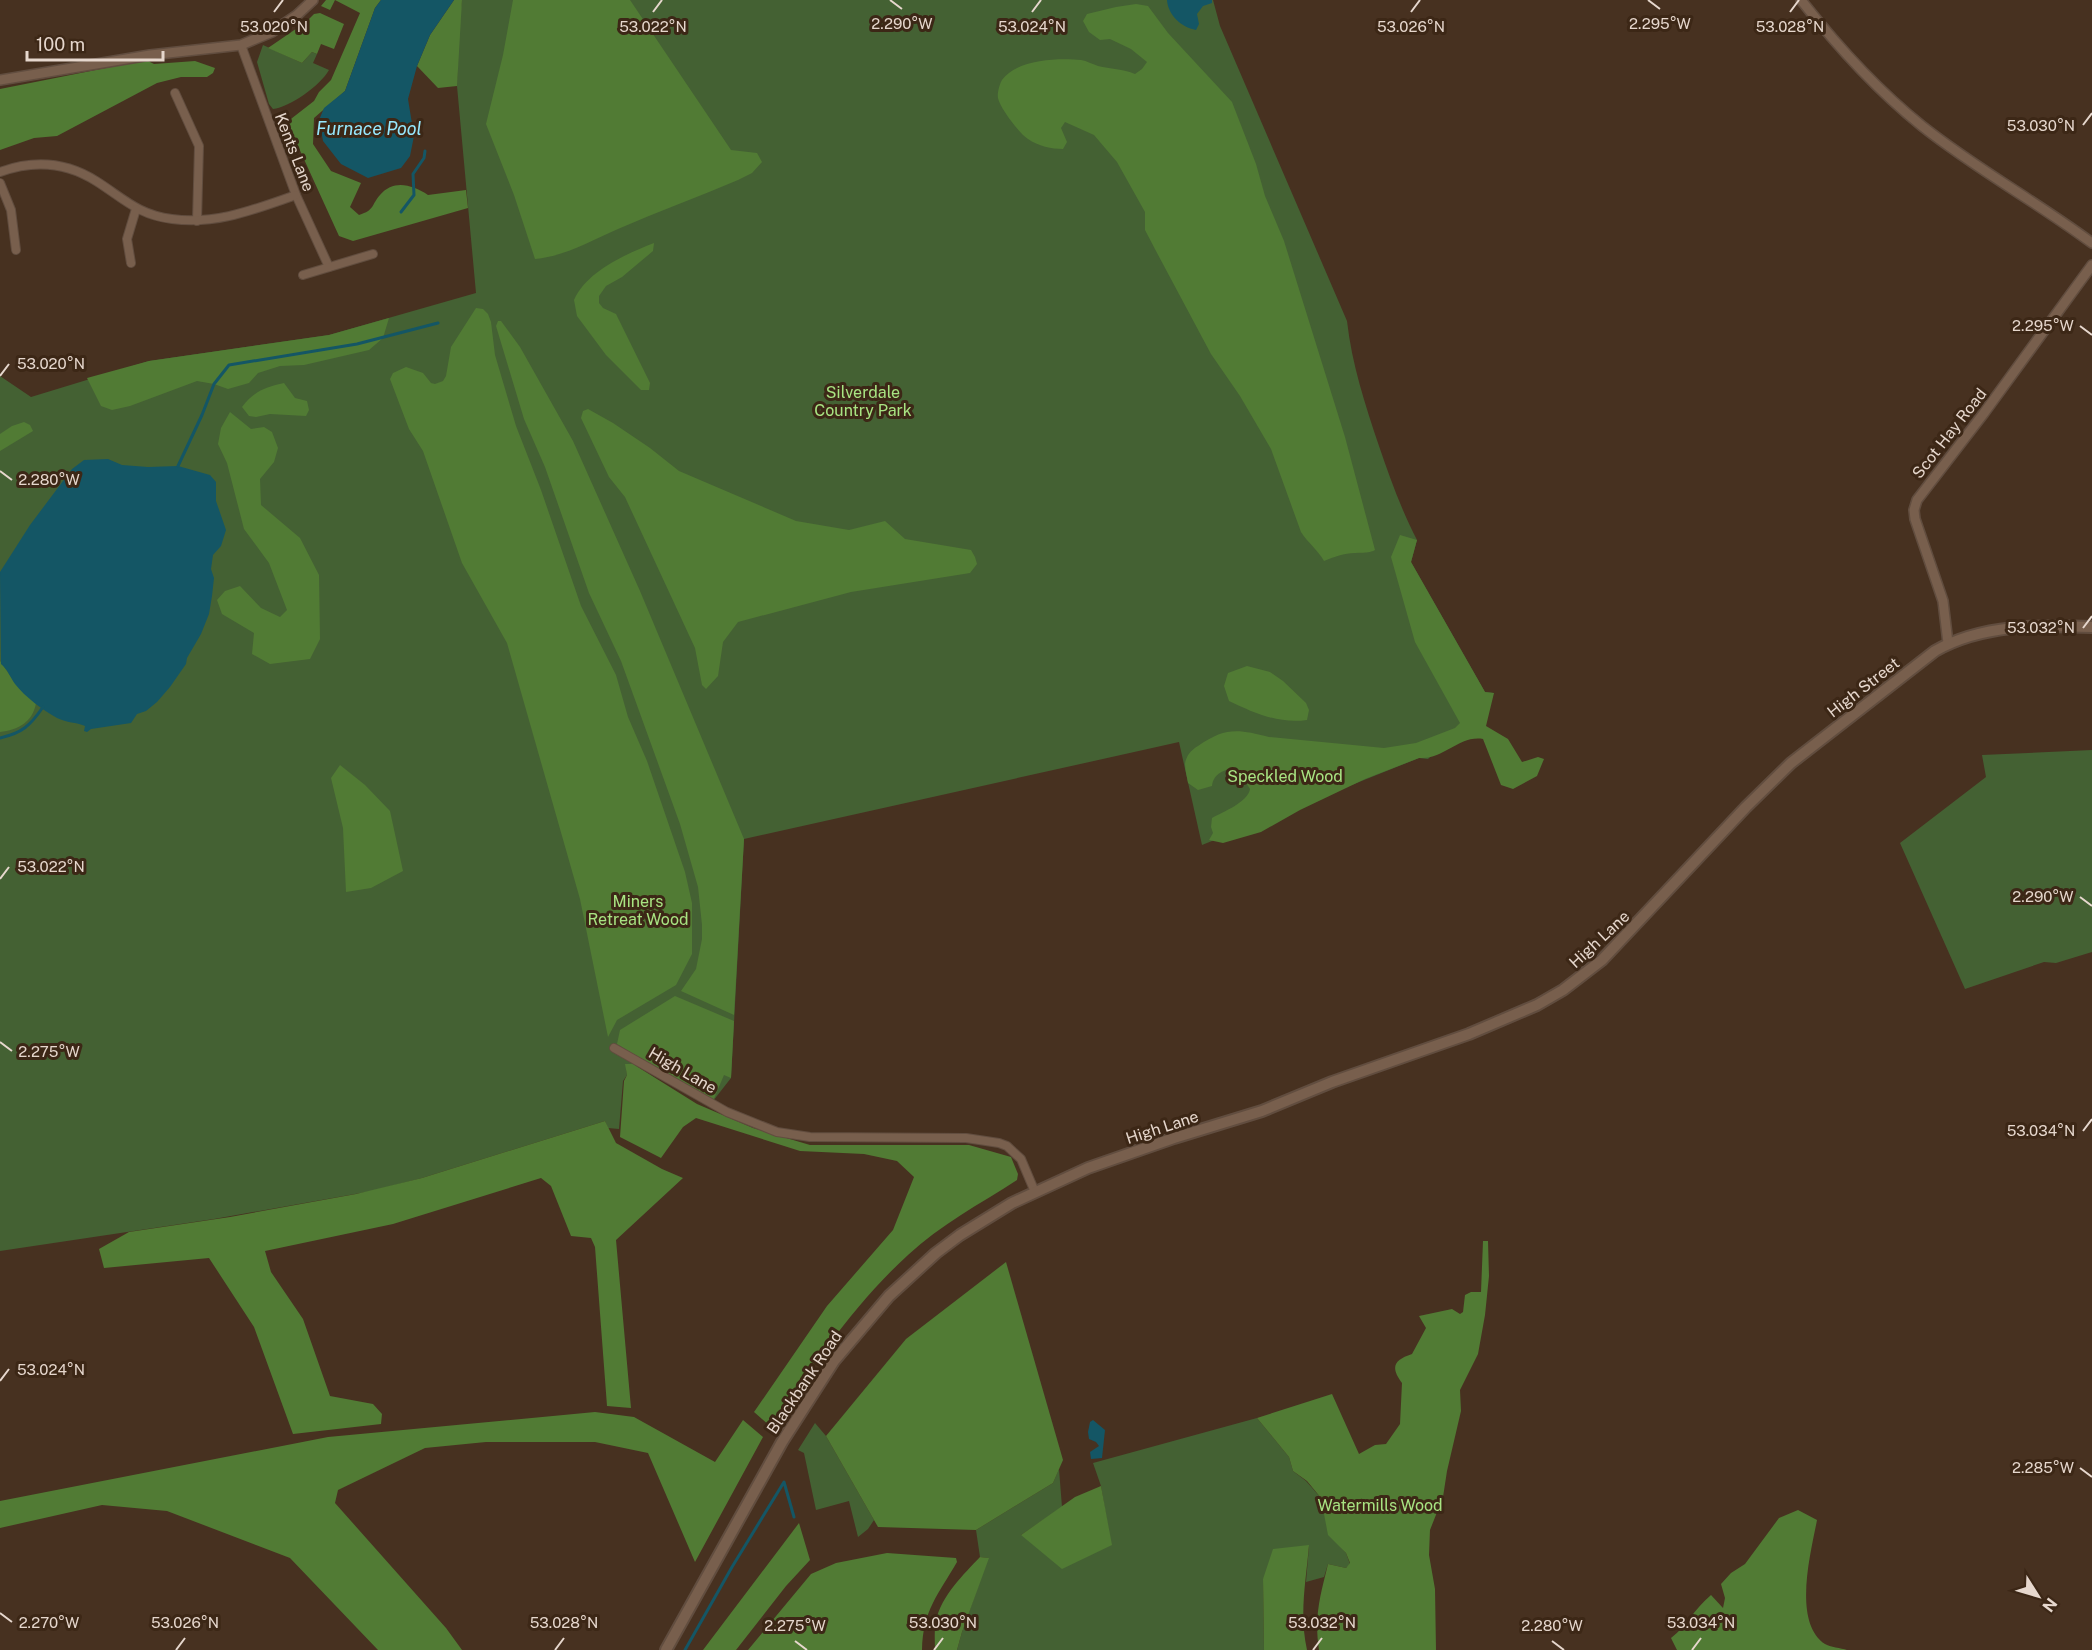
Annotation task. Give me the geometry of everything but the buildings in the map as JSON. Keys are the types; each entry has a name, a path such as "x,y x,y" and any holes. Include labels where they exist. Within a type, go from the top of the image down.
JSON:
{"main road":[{"name":"High Street","path":"1696,861 1756,796 1791,763 1948,643 1983,633 2028,627 2092,627"},
{"name":"High Lane","path":"1035,1191 1131,1152 1262,1111 1332,1082 1469,1034 1537,1005 1563,990 1602,960 1696,861"},
{"name":"Blackbank Road","path":"666,1650 782,1442 812,1393 853,1336 889,1296 936,1253 988,1217 1035,1191"}],"street":[{"path":"0,80 150,55 241,45 272,32 297,15 313,0"},
{"path":"1801,0 1855,64 1914,120 1985,172 2092,243"},
{"name":"Kents Lane","path":"241,45 296,195 329,267"},
{"path":"175,93 200,146 197,221"},
{"path":"0,172 17,166 42,163 64,167 95,181 136,209 171,219 197,221 230,218 296,195"},
{"path":"0,183 10,210 16,250"},
{"path":"131,263 127,239 136,209"},
{"path":"303,275 373,254"},
{"name":"Scot Hay Road","path":"1948,643 1943,601 1915,519 1914,510 1917,500 2092,265"},
{"name":"High Lane","path":"614,1048 727,1112 777,1132 810,1137 966,1138 999,1143 1007,1146 1021,1159 1035,1191"}],"green space":[{"path":"326,0 335,0 330,10 321,6"},
{"path":"335,0 381,0 375,8 345,91 314,118 313,144 331,171 361,183 350,207 359,215 364,213 385,190 403,185 428,195 466,190 468,208 353,241 339,236 287,122 314,101 331,80 360,13"},
{"path":"454,0 462,0 457,86 438,88 417,66 430,35"},
{"name":"Silverdale Country Park","path":"462,0 1213,0 1220,26 1347,321 1356,369 1369,415 1396,493 1417,540 1411,562 1485,692 1494,693 1428,759 1419,758 1202,845 1179,742 744,839 731,1078 713,1101 654,1070 626,1064 627,1075 623,1081 619,1129 608,1128 605,1121 422,1178 372,1191 214,1219 0,1251 0,376 31,397 149,361 329,335 476,293 457,86 458,29"},
{"path":"513,0 630,0 731,150 757,153 762,162 752,173 738,180 568,251 535,259 514,195 486,124 503,55"},
{"path":"1136,4 1148,6 1168,33 1232,102 1256,164 1265,196 1284,241 1345,437 1375,550 1343,554 1324,561 1301,532 1271,449 1240,396 1211,354 1145,230 1145,212 1117,162 1094,135 1065,122 1061,128 1067,142 1063,149 1045,147 1032,141 1015,126 999,102 998,94 1002,80 1017,68 1038,61 1083,60 1098,66 1135,74 1142,69 1147,62 1131,49 1110,39 1100,40 1089,32 1083,21 1087,14"},
{"path":"320,13 344,24 334,49 321,44 317,54 312,52 302,63 268,48 314,14"},
{"path":"263,45 302,63 312,52 317,54 313,63 329,70 319,83 304,95 273,109 269,104 257,62"},
{"path":"146,60 154,64 195,61 215,68 213,73 207,77 181,77 157,83 57,136 34,138 0,150 0,89"},
{"path":"654,243 653,251 622,277 606,286 599,296 599,303 603,308 616,314 650,383 649,390 641,390 606,355 577,316 574,300 588,280 598,272 620,258"},
{"name":"Miners Retreat Wood","path":"476,308 483,309 491,322 495,355 516,426 581,606 616,675 628,717 647,761 685,872 692,903 692,954 676,985 617,1020 608,1037 580,899 507,643 462,563 423,451 409,429 390,379 393,373 406,367 423,373 431,383 443,381 451,347"},
{"path":"389,318 383,338 369,350 304,365 280,366 258,373 249,383 228,389 197,381 130,406 112,410 101,406 87,378 149,361 329,335"},
{"path":"498,321 501,321 520,347 573,441 640,591 744,839 734,1015 681,991 696,969 702,939 698,887 680,824 621,661 589,593 545,467 524,419 496,326"},
{"path":"284,383 295,398 307,401 309,410 306,416 270,414 256,417 249,416 242,407 261,390"},
{"path":"588,409 650,448 679,471 796,521 849,530 885,521 905,539 971,550 977,564 970,573 851,592 738,622 723,642 718,676 706,689 702,685 695,648 625,497 609,477 581,418 583,411"},
{"path":"230,412 251,429 264,427 272,432 278,448 274,462 260,479 261,505 300,538 319,575 320,639 310,659 270,664 252,654 254,633 222,614 217,600 225,591 240,586 261,608 280,617 287,610 269,563 244,529 227,463 218,444 221,428"},
{"path":"24,422 30,425 33,431 0,451 0,434"},
{"name":"Speckled Wood","path":"1400,535 1417,540 1411,562 1485,692 1494,693 1486,726 1508,739 1522,762 1538,757 1544,759 1537,776 1513,789 1501,785 1483,739 1474,739 1428,758 1419,758 1365,779 1300,810 1261,832 1223,843 1209,840 1213,833 1212,818 1240,802 1250,789 1236,767 1217,775 1212,786 1198,790 1188,783 1185,764 1188,756 1195,748 1216,735 1240,731 1269,737 1384,748 1416,743 1455,728 1460,723 1415,642 1391,557"},
{"path":"0,661 16,684 36,703 32,715 24,724 0,732"},
{"path":"1247,666 1270,672 1283,681 1306,703 1309,710 1307,720 1277,719 1229,701 1224,686 1228,673"},
{"path":"2092,750 2092,952 2056,963 2044,962 1965,989 1900,843 1986,777 1982,755"},
{"path":"340,765 365,785 390,811 403,871 371,888 346,892 343,828 331,778"},
{"path":"675,996 734,1021 731,1078 724,1075 713,1101 617,1044 620,1030"},
{"path":"625,1064 633,1064 697,1104 753,1128 810,1145 969,1145 1011,1157 1018,1174 1017,1180 933,1234 888,1274 834,1337 770,1426 754,1412 827,1306 893,1230 914,1177 897,1161 864,1154 800,1151 696,1118 683,1127 661,1158 620,1137 624,1081 627,1075"},
{"path":"605,1121 616,1143 683,1178 616,1240 631,1408 607,1406 595,1247 591,1238 571,1236 551,1186 541,1178 393,1224 265,1251 271,1272 303,1319 330,1396 373,1404 382,1414 381,1424 293,1434 254,1327 209,1258 104,1268 99,1249 129,1232 230,1217 356,1194 422,1178"},
{"name":"Watermills Wood","path":"1483,1241 1488,1241 1489,1276 1478,1354 1460,1390 1461,1411 1443,1497 1430,1530 1429,1555 1435,1589 1436,1650 1319,1650 1320,1597 1328,1564 1346,1568 1350,1563 1346,1553 1328,1535 1321,1498 1307,1481 1293,1471 1289,1457 1257,1418 1332,1394 1359,1454 1375,1445 1386,1444 1400,1424 1402,1383 1395,1368 1401,1359 1412,1354 1426,1328 1419,1316 1452,1309 1460,1314 1463,1312 1465,1295 1471,1292 1481,1292"},
{"path":"1006,1262 1063,1460 1053,1483 976,1530 878,1527 826,1436 906,1339"},
{"path":"595,1412 634,1417 715,1462 743,1420 763,1437 695,1562 648,1453 595,1442 486,1442 425,1448 338,1490 335,1503 446,1628 462,1650 378,1650 290,1558 167,1511 102,1505 0,1528 0,1501 328,1437"},
{"path":"1257,1418 1289,1457 1293,1471 1306,1481 1321,1498 1339,1545 1346,1553 1350,1564 1346,1568 1328,1564 1324,1577 1306,1582 1309,1546 1263,1579 1264,1650 957,1650 988,1558 980,1557 976,1530 1053,1483 1059,1469 1062,1507 1021,1535 1111,1545 1101,1486 1093,1463"},
{"path":"815,1423 826,1436 874,1520 858,1537 849,1501 816,1510 804,1453 798,1450"},
{"path":"1101,1486 1112,1545 1062,1569 1021,1535 1075,1497"},
{"path":"1798,1510 1817,1520 1806,1586 1809,1620 1815,1634 1825,1644 1847,1650 1677,1650 1671,1638 1711,1595 1723,1608 1725,1598 1721,1584 1731,1573 1745,1564 1779,1518"},
{"path":"799,1523 810,1560 786,1586 736,1650 703,1650"},
{"path":"1309,1545 1303,1610 1307,1650 1264,1650 1263,1579 1273,1549"},
{"path":"887,1553 956,1558 957,1562 929,1613 925,1624 922,1650 748,1650 811,1574 836,1563"},
{"path":"980,1557 989,1558 957,1650 935,1650 935,1624 943,1603 954,1586"}],"water":[{"name":"Furnace Pool","path":"381,0 454,0 430,35 417,66 408,99 414,136 410,156 401,168 368,178 341,164 323,141 319,120 324,108 345,91 375,8"},
{"path":"1167,0 1212,0 1212,3 1203,6 1197,14 1199,24 1196,30 1176,20"},
{"path":"108,459 122,465 178,466 210,475 216,482 216,501 226,530 221,546 213,555 211,569 214,578 209,614 186,664 157,702 146,711 137,714 131,723 91,729 87,732 84,731 85,726 57,718 34,703 19,689 1,664 0,572 30,525 72,469 84,460"},
{"path":"1093,1420 1105,1430 1102,1458 1091,1459 1090,1452 1099,1446 1089,1439 1090,1422"}],"waterway":[{"path":"401,212 414,195 413,174 424,158 425,151"},
{"path":"178,466 214,384 229,365 357,344 438,323"},
{"path":"0,738 25,728 43,707"},
{"path":"685,1650 784,1482 794,1517"}]}
